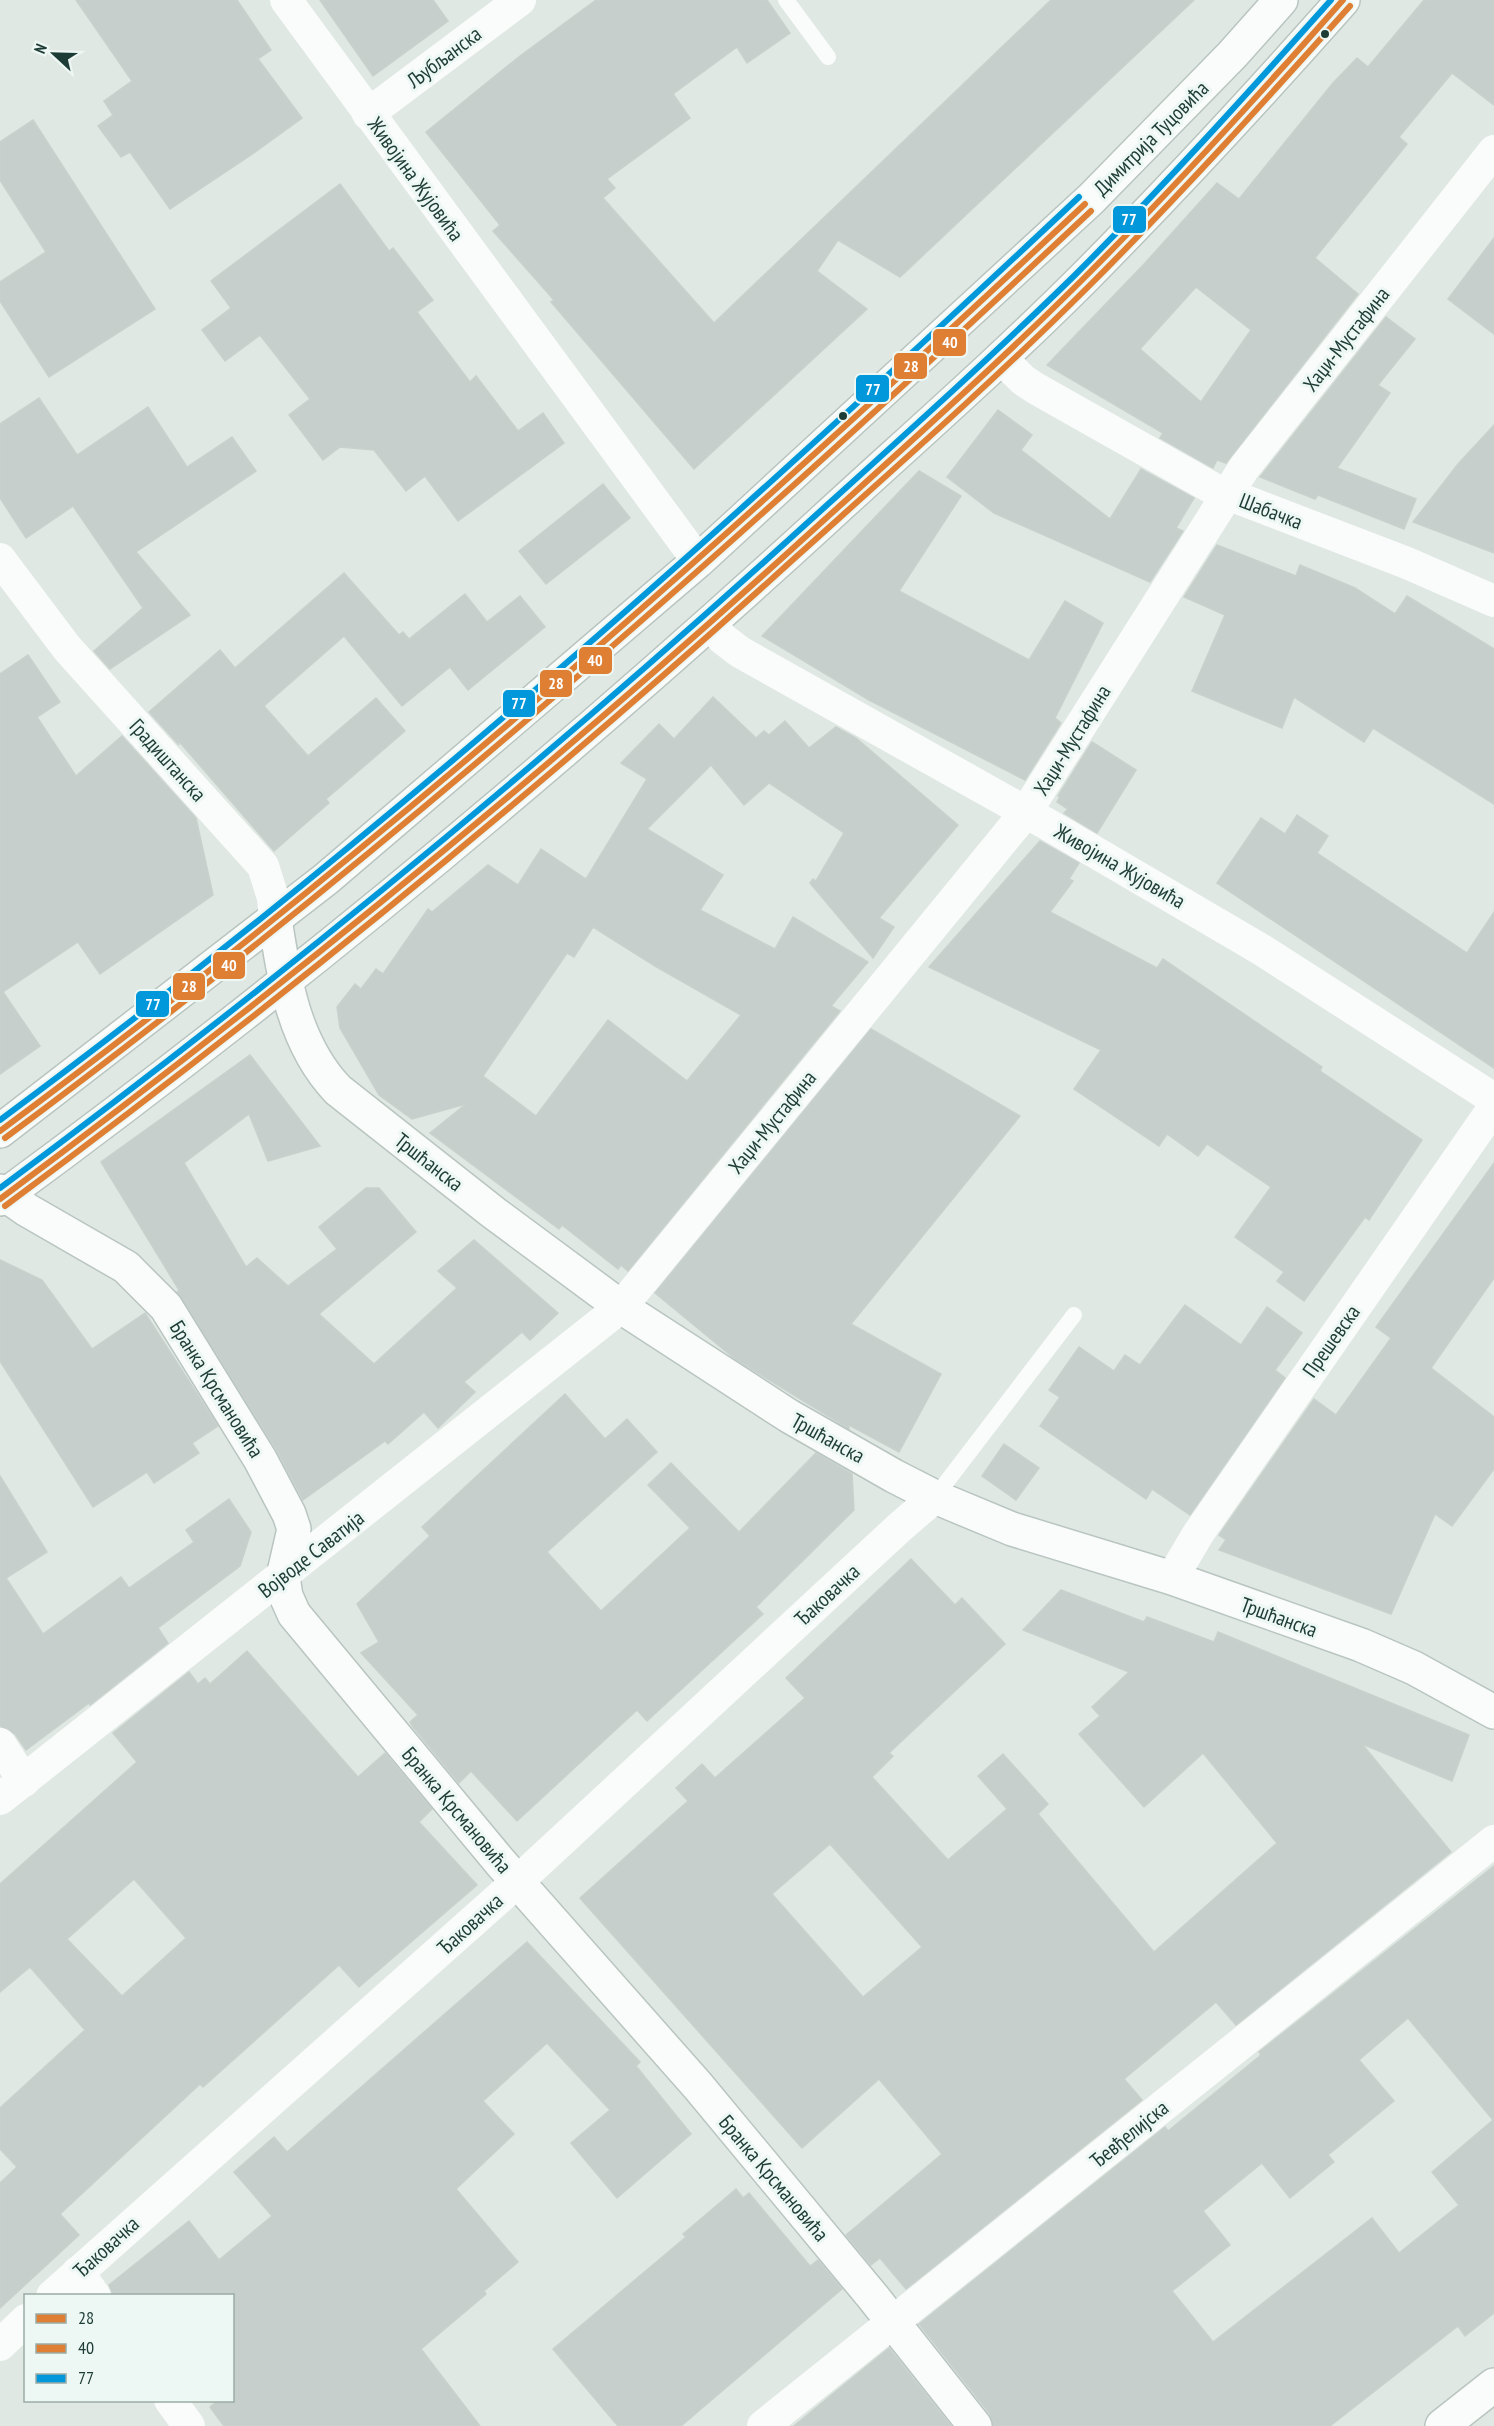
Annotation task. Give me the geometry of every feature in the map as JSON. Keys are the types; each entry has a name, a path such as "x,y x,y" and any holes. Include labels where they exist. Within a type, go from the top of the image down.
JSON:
{"main road":[{"name":"Димитрија Туцовића","path":"0,1131 275,919 481,749 698,561 1091,199 1232,55 1281,0"},
{"path":"2,1195 284,984 400,890 711,624 1001,358 1083,279 1252,103 1343,0"},
{"name":"Градиштанска","path":"275,919 284,984"},
{"name":"Тршћанска","path":"284,984 302,1032 324,1072 338,1090 494,1213 621,1307 789,1416 935,1497 1012,1529 1172,1578 1381,1654 1414,1668 1494,1712"},
{"name":"Бранка Крсмановића","path":"2,1195 126,1267 166,1307 260,1459 290,1514 294,1529 283,1577 289,1604 302,1624 517,1882 698,2086 894,2323 975,2426"},
{"path":"1442,2426 1494,2385"}],"street":[{"name":"Живојина Жујовића","path":"286,0 698,561"},
{"name":"Љубљанска","path":"368,114 520,0"},
{"name":"Хаџи-Мустафина","path":"621,1307 1026,812 1226,494 1494,151"},
{"name":"Шабачка","path":"1001,358 1035,388 1226,494 1407,563 1494,601"},
{"name":"Градиштанска","path":"0,559 67,648 263,866 273,898 275,919"},
{"name":"Живојина Жујовића","path":"711,624 723,639 740,652 1026,812 1262,950 1494,1099"},
{"name":"Прешевска","path":"1172,1578 1198,1533 1494,1107"},
{"name":"Војводе Саватија","path":"12,1790 621,1307"},
{"name":"Ђаковачка","path":"54,2294 87,2284 517,1882 935,1497"},
{"path":"0,1744 12,1790"},
{"name":"Ђевђелијска","path":"763,2426 1494,1840"},
{"path":"0,2345 24,2322"},
{"path":"171,2402 189,2426"}],"lane":[{"path":"786,0 828,57"},
{"path":"935,1497 1074,1315"}],"building":[{"path":"76,0 237,0 271,50 258,59 302,118 170,209 130,152 121,157 98,126 113,115 104,101 132,81"},
{"path":"320,0 433,0 448,21 373,76"},
{"path":"596,0 767,0 790,33 747,63 737,47 673,94 690,118 607,179 615,188 603,198 714,323 1051,0 1194,0 900,277 838,240 817,271 867,309 694,469 551,302 554,300 493,231 500,225 426,132 520,56"},
{"path":"1424,0 1494,0 1494,105 1452,73 1399,137 1407,144 1315,258 1358,294 1226,463 1217,460 1213,468 1160,438 1163,433 1047,365 1145,263 1217,183 1239,199 1333,83 1357,58 1368,67","holes":["1196,287 1251,330 1201,402 1140,349"]},
{"path":"33,120 155,309 49,377 0,301 0,282 46,252 0,180 0,142"},
{"path":"340,184 389,251 393,248 433,300 417,312 470,382 476,376 518,431 543,413 564,443 458,521 425,476 406,491 374,450 340,447 323,460 289,415 310,399 260,335 225,361 202,330 231,308 211,281"},
{"path":"1494,238 1494,334 1448,299"},
{"path":"1386,317 1415,339 1378,385 1390,393 1337,468 1416,499 1404,529 1318,495 1315,499 1260,477"},
{"path":"39,398 77,455 148,407 187,467 232,437 256,471 136,552 190,615 110,669 94,651 143,608 73,506 26,538 0,498 0,424"},
{"path":"998,410 1032,435 1021,450 1110,519 1141,469 1194,498 1176,528 1183,531 1150,582 994,513 947,477"},
{"path":"1494,425 1494,553 1413,522 1458,464"},
{"path":"919,471 961,496 899,591 1029,660 1065,601 1103,623 1055,718 1061,723 1025,780 869,700 762,636"},
{"path":"603,484 630,518 546,584 519,551"},
{"path":"1217,545 1296,576 1300,565 1355,588 1395,614 1407,596 1494,649 1494,804 1373,728 1364,742 1294,697 1282,728 1192,691 1225,615 1184,597"},
{"path":"344,573 399,635 403,632 409,639 465,594 487,622 520,596 545,627 468,690 450,667 402,706 344,636 264,706 308,756 376,698 405,731 326,799 329,803 274,851 177,739 179,745 149,712 220,650 235,668"},
{"path":"28,655 60,702 37,717 76,776 122,736 196,818 213,895 100,974 78,942 3,992 40,1046 0,1074 0,674"},
{"path":"713,697 756,738 764,731 769,735 785,721 809,748 836,727 856,738 958,825 879,918 894,927 873,958 810,883 813,879 816,881 844,833 769,783 744,805 711,765 647,829 723,875 700,910 775,949 793,917 868,962 831,1006 840,1011 628,1271 621,1265 618,1269 562,1225 559,1229 430,1133 466,1104 412,1119 379,1095 340,1028 337,1007 355,984 361,989 376,969 383,974 428,909 432,912 488,865 518,885 541,849 586,879 647,779 621,763 659,724 674,739","holes":["593,927 655,966 741,1015 687,1081 608,1020 536,1116 483,1076 567,953 574,957"]},
{"path":"1092,742 1136,770 1097,833 1064,813 1068,809 1057,802 1060,797 1058,796"},
{"path":"1297,815 1328,836 1317,853 1467,953 1494,912 1494,1068 1217,883 1261,818 1285,834"},
{"path":"1040,841 1079,863 1069,879 1073,881 1050,912 1157,968 1163,959 1322,1067 1320,1071 1422,1140 1369,1220 1365,1217 1304,1301 1277,1281 1284,1272 1235,1237 1271,1187 1207,1144 1198,1156 1167,1134 1159,1146 1074,1089 1101,1050 929,967"},
{"path":"871,1029 1020,1116 851,1324 941,1374 899,1452 849,1425 849,1429 735,1359 655,1293"},
{"path":"250,1055 320,1146 268,1161 249,1114 184,1163 246,1267 257,1258 288,1286 337,1249 319,1227 366,1188 379,1188 416,1232 319,1314 374,1364 457,1288 438,1271 474,1240 558,1313 530,1340 522,1332 464,1382 475,1392 438,1428 424,1412 388,1444 385,1441 303,1500 276,1449 177,1292 179,1290 101,1162"},
{"path":"1494,1163 1494,1278 1431,1368 1494,1417 1494,1469 1452,1526 1435,1514 1391,1614 1219,1550 1226,1540 1219,1535 1314,1399 1336,1415 1391,1338 1376,1327"},
{"path":"0,1260 42,1280 92,1349 145,1313 218,1426 192,1443 199,1453 154,1483 147,1472 93,1507 0,1361"},
{"path":"1185,1305 1241,1345 1267,1307 1302,1333 1275,1370 1285,1378 1190,1515 1152,1489 1146,1499 1040,1426 1060,1397 1049,1390 1079,1347 1114,1371 1125,1355 1140,1365"},
{"path":"565,1394 605,1439 627,1419 657,1452 547,1552 601,1611 690,1528 648,1485 671,1463 739,1532 816,1453 852,1474 854,1510 756,1607 763,1614 647,1721 637,1710 517,1821 471,1771 459,1783 413,1727 410,1722 418,1715 361,1653 379,1642 357,1604 430,1536 422,1527"},
{"path":"1004,1444 1039,1468 1016,1500 982,1476"},
{"path":"0,1476 47,1552 6,1578 43,1634 121,1577 129,1588 194,1542 186,1530 229,1499 251,1532 240,1566 158,1628 168,1643 90,1705 89,1703 26,1750 15,1734 0,1726"},
{"path":"911,1559 955,1605 962,1598 1005,1644 889,1753 893,1756 872,1777 948,1860 1007,1809 978,1776 1003,1754 1048,1804 1038,1814 1154,1952 1277,1843 1203,1753 1144,1807 1079,1734 1100,1716 1092,1707 1129,1672 1023,1630 1061,1590 1144,1622 1147,1617 1214,1642 1218,1632 1469,1735 1452,1781 1362,1744 1451,1852 1236,2025 1216,2002 1124,2079 1142,2100 906,2289 880,2258 871,2265 846,2235 942,2154 879,2079 802,2148 580,1898 688,1801 676,1788 702,1764 715,1778 805,1698 786,1678","holes":["830,1844 922,1947 863,1997 772,1894"]},
{"path":"247,1651 358,1777 385,1753 432,1809 419,1822 477,1885 359,1987 339,1965 203,2087 200,2084 60,2214 79,2235 0,2308 0,2183 17,2167 0,2149 0,2108 85,2030 30,1967 0,1992 0,1884 137,1762 113,1733 189,1672 198,1684 205,1678 210,1684","holes":["134,1879 186,1938 122,1996 67,1939"]},
{"path":"1494,1866 1494,2313 1465,2336 1458,2326 1330,2426 993,2426 990,2414 919,2324 1165,2127 1168,2131 1261,2055 1259,2052","holes":["1408,2018 1493,2120 1432,2172 1459,2205 1399,2253 1372,2218 1213,2342 1172,2291 1230,2245 1203,2211 1262,2163 1290,2198 1334,2162 1328,2155 1394,2101 1359,2060"]},
{"path":"527,1942 640,2062 636,2066 691,2134 617,2198 571,2143 610,2110 547,2043 483,2101 514,2134 456,2189 518,2262 484,2291 486,2294 421,2349 480,2426 224,2426 210,2407 216,2402 234,2402 234,2294 113,2294 109,2285 189,2221 219,2260 272,2216 234,2172 274,2137 287,2152"},
{"path":"736,2189 743,2198 749,2193 810,2266 818,2260 842,2289 681,2426 618,2426 553,2349 686,2237 683,2234"},
{"path":"889,2348 951,2426 794,2426 835,2392"}],"transit line":[{"name":"77","path":"0,1188 202,1034 400,875 689,629 930,412 1074,276 1172,174 1331,0"},
{"name":"28","path":"0,1199 204,1044 403,884 696,635 939,416 1048,313 1183,176 1343,0"},
{"name":"40","path":"5,1206 209,1051 409,891 702,642 1054,320 1124,251 1350,6"},
{"name":"77","path":"0,1120 142,1013 281,903 553,675 818,439 1079,197"},
{"name":"28","path":"0,1131 282,912 556,683 823,446 1085,204"},
{"name":"40","path":"5,1138 287,919 562,690 829,453 1091,211"}]}
